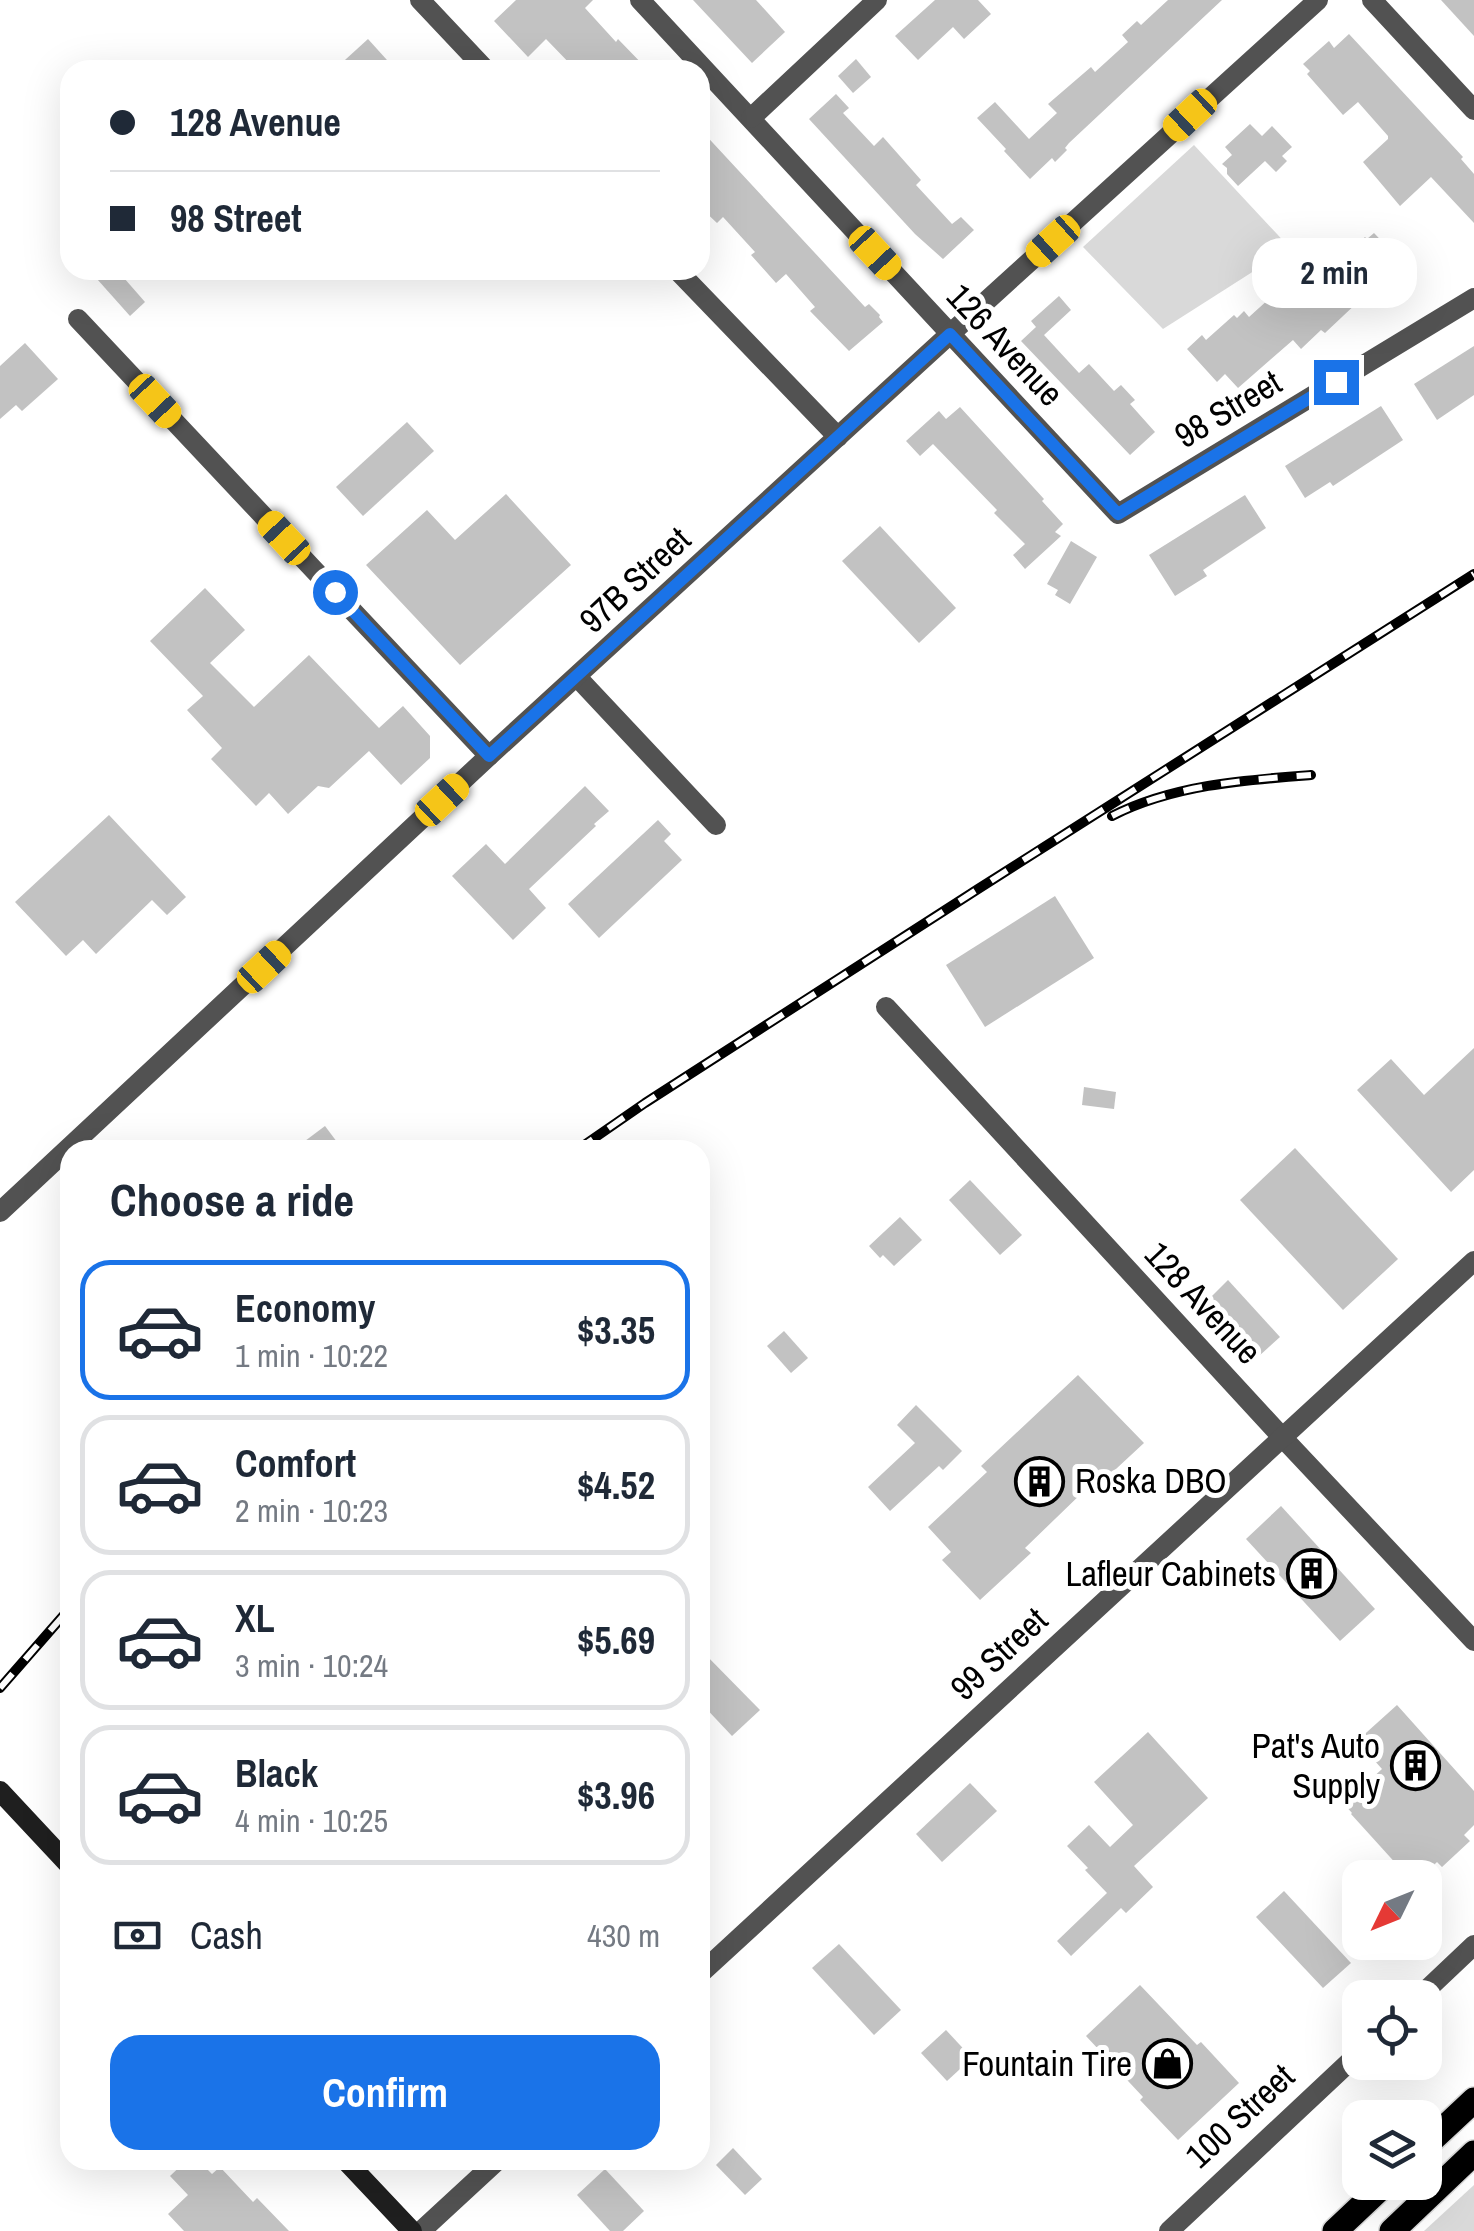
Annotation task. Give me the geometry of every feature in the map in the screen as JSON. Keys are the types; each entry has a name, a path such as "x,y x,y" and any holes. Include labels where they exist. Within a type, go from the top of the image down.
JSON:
{"main road":[{"path":"0,1791 60,1855"},
{"path":"1442,2130 1474,2100"},
{"path":"1392,2231 1474,2153"},
{"path":"354,2170 412,2231"},
{"path":"1335,2231 1367,2200"}],"street":[{"path":"420,0 477,60"},
{"name":"126 Avenue","path":"640,0 696,60"},
{"path":"751,118 877,0"},
{"name":"97B Street","path":"77,1140 489,756 1318,0"},
{"path":"1372,0 1474,110"},
{"name":"126 Avenue","path":"710,74 1118,514"},
{"path":"687,280 838,437"},
{"name":"98 Street","path":"1118,514 1474,298"},
{"path":"78,320 489,756"},
{"path":"578,677 716,825"},
{"name":"128 Avenue","path":"886,1007 1474,1640"},
{"name":"97B Street","path":"0,1212 60,1156"},
{"name":"99 Street","path":"710,1965 1474,1260"},
{"path":"1437,1980 1474,1945"},
{"name":"100 Street","path":"1169,2231 1342,2069"},
{"path":"421,2231 487,2170"}],"shaded area":[{"path":"1194,145 1290,248 1163,329 1083,247"},
{"path":"1474,2185 1474,2231 1424,2231"}],"building":[{"path":"516,0 593,0 585,8 638,60 566,60 546,39 528,57 494,21"},
{"path":"693,0 756,0 785,32 752,63"},
{"path":"935,0 978,0 991,14 964,39 953,27 918,60 895,36"},
{"path":"1168,0 1222,0 1069,143 1055,162 1052,158 1030,179 977,118 995,102 1029,139 1057,113 1048,104 1091,67 1095,72 1128,42 1122,35 1137,21 1141,25"},
{"path":"1441,0 1474,0 1474,36"},
{"path":"1349,34 1463,157 1474,174 1474,223 1431,177 1400,206 1363,162 1388,136 1358,102 1343,115 1307,74 1310,71 1303,64 1329,41 1334,48"},
{"path":"368,39 387,60 345,60"},
{"path":"856,59 871,77 853,93 838,76"},
{"path":"836,94 849,108 843,113 874,146 883,137 921,180 916,185 952,224 961,217 974,230 943,259 809,119"},
{"path":"1250,124 1262,136 1272,126 1292,147 1282,156 1287,161 1276,172 1265,161 1238,186 1222,164 1232,155 1225,147"},
{"path":"710,140 883,322 849,351 810,311 815,307 786,274 776,283 751,255 755,252 723,217 717,223 710,216"},
{"path":"1374,233 1398,258 1391,263 1405,278 1366,307 1360,300 1325,333 1321,330 1301,349 1293,340 1238,388 1225,374 1217,382 1187,349 1202,335 1206,340 1234,315 1237,318 1244,311 1249,317 1270,298 1277,306 1330,254 1337,262"},
{"path":"98,280 126,280 145,302 130,316"},
{"path":"1059,296 1071,310 1044,335 1079,373 1089,364 1114,391 1121,385 1135,400 1130,404 1155,432 1130,455 1021,341 1036,327 1031,321"},
{"path":"25,343 58,379 22,411 16,405 0,419 0,366"},
{"path":"1474,346 1474,395 1437,420 1414,384"},
{"path":"1381,406 1403,440 1333,486 1330,482 1305,498 1285,466"},
{"path":"960,407 1063,524 1055,532 1061,536 1025,569 1013,555 1025,544 994,513 997,510 933,444 920,456 906,441 939,411 946,419"},
{"path":"407,422 434,451 363,516 336,487"},
{"path":"506,494 571,565 460,665 366,565 427,510 455,540"},
{"path":"1245,495 1266,528 1203,570 1207,576 1175,596 1149,555"},
{"path":"880,526 956,608 919,643 842,561"},
{"path":"1071,541 1097,557 1070,604 1055,595 1058,590 1047,584"},
{"path":"205,588 245,630 210,663 254,707 309,655 379,728 403,706 430,736 430,758 401,785 369,751 329,788 318,786 288,814 269,793 256,806 211,759 222,748 187,710 203,696 150,641"},
{"path":"585,786 609,811 529,889 546,908 513,940 452,876 486,844 505,864"},
{"path":"109,815 186,897 167,915 152,900 96,954 83,940 66,956 15,902"},
{"path":"658,820 671,834 664,841 682,860 599,938 568,904"},
{"path":"1055,896 1094,958 985,1027 946,965"},
{"path":"1474,1048 1474,1170 1451,1192 1357,1090 1391,1059 1424,1095"},
{"path":"1084,1087 1116,1092 1114,1109 1082,1105"},
{"path":"325,1126 336,1140 306,1140"},
{"path":"1295,1148 1398,1259 1343,1310 1240,1200"},
{"path":"970,1180 1022,1235 1000,1255 949,1200"},
{"path":"900,1217 922,1240 894,1266 869,1246"},
{"path":"1228,1280 1280,1337 1259,1356 1208,1300"},
{"path":"784,1331 808,1358 791,1373 767,1346"},
{"name":"Roska DBO","path":"1078,1375 1144,1443 1089,1494 1085,1490 1025,1548 1031,1553 980,1600 942,1560 951,1552 928,1527 987,1472 981,1466"},
{"path":"916,1405 962,1451 943,1470 939,1466 890,1511 868,1487 915,1443 897,1425"},
{"name":"Lafleur Cabinets","path":"1281,1506 1375,1609 1340,1641 1246,1539"},
{"path":"710,1659 760,1710 732,1736 710,1713"},
{"path":"1397,1705 1474,1791 1474,1825 1464,1835 1470,1841 1442,1867 1442,1860 1393,1860 1344,1804 1382,1769 1357,1741"},
{"path":"1148,1732 1208,1798 1134,1866 1153,1887 1126,1913 1121,1908 1071,1956 1057,1941 1107,1893 1067,1846 1089,1825 1110,1847 1133,1825 1094,1782"},
{"path":"970,1783 997,1811 942,1862 916,1834"},
{"path":"1284,1891 1342,1953 1342,1960 1351,1963 1323,1988 1256,1917"},
{"path":"839,1944 901,2010 874,2035 812,1968"},
{"name":"Fountain Tire","path":"1140,1985 1239,2083 1178,2140 1086,2036"},
{"path":"946,2030 972,2058 947,2081 921,2053"},
{"path":"733,2148 762,2179 745,2195 716,2165"},
{"path":"176,2170 208,2170 212,2174 223,2170 253,2202 257,2198 289,2231 184,2231 168,2214 188,2195 170,2176"},
{"path":"606,2170 644,2211 623,2231 610,2231 577,2195"}],"railway":[{"path":"591,1140 1474,574"},
{"path":"1112,816 1184,791 1311,775"},
{"path":"0,1688 60,1619"}],"place":[{"name":"Roska DBO","path":"1040,1481"},
{"name":"Lafleur Cabinets","path":"1311,1574"},
{"name":"Pat's Auto Supply","path":"1415,1766"},
{"name":"Fountain Tire","path":"1167,2064"}],"route":[{"path":"335,592 489,756 950,334 1118,514 1336,382"}]}
